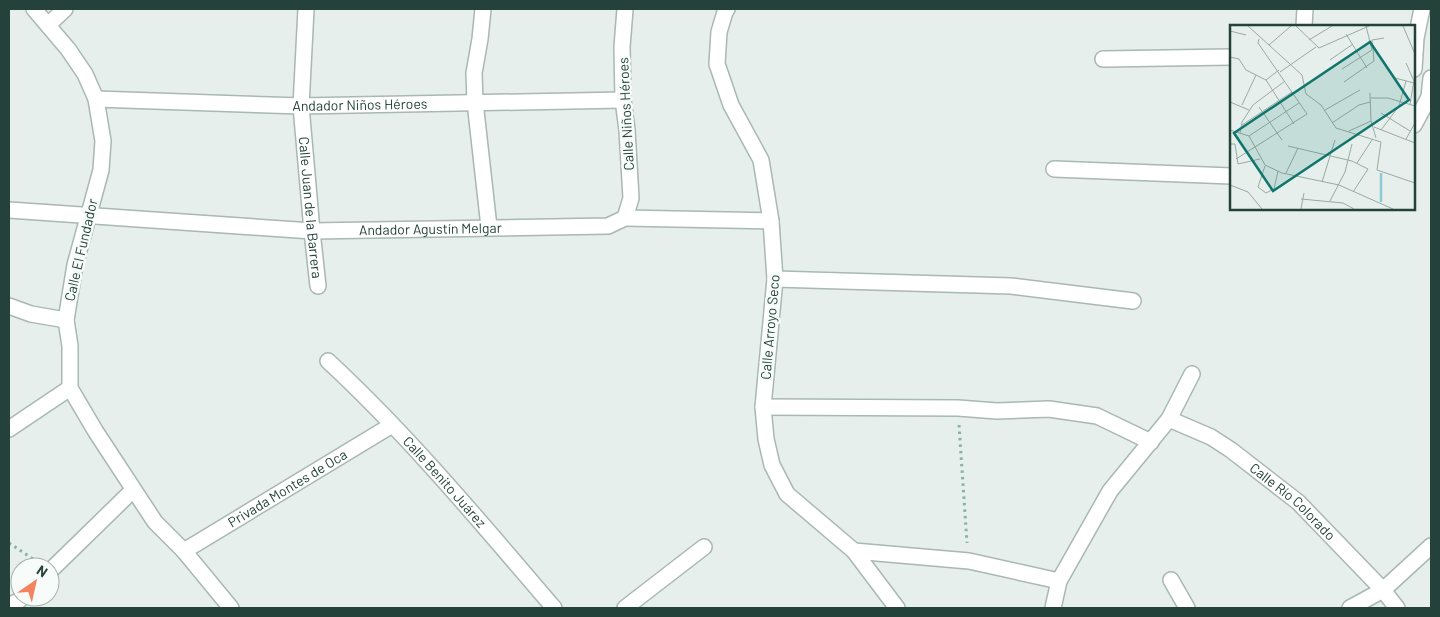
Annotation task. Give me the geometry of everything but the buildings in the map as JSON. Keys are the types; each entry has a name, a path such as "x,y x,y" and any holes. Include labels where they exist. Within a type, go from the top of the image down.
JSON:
{"street":[{"name":"Calle El Fundador","path":"34,9 68,49 85,74 96,99 103,141 101,170 75,265 66,320 70,346 70,388"},
{"path":"48,25 65,9"},
{"name":"Calle Juan de la Barrera","path":"306,9 301,106 318,286"},
{"path":"483,9 474,73 475,102 489,227"},
{"name":"Calle Niños Héroes","path":"625,9 622,48 623,100 627,130 630,198 625,218"},
{"name":"Calle Arroyo Seco","path":"727,9 719,32 717,64 731,105 761,160 771,221 775,279 763,407 766,439 772,465 787,494 854,551 897,608"},
{"path":"1304,25 1305,9"},
{"path":"1415,54 1422,9"},
{"path":"1103,60 1230,57"},
{"path":"1415,69 1431,71"},
{"path":"1415,123 1429,97 1431,78"},
{"name":"Andador Niños Héroes","path":"96,99 301,106 623,100"},
{"path":"1054,169 1230,176"},
{"name":"Andador Agustín Melgar","path":"9,210 312,231 608,226 625,218 771,221"},
{"path":"775,279 1011,286 1133,300"},
{"path":"9,306 31,314 66,320"},
{"name":"Calle Benito Juárez","path":"328,361 367,397 458,496 554,608"},
{"path":"1053,608 1059,581 1110,491 1169,419 1192,374"},
{"path":"9,429 70,388 96,432 155,522 184,551 231,608"},
{"path":"763,407 958,408 997,411 1049,409 1097,416 1151,442"},
{"name":"Calle Río Colorado","path":"1169,419 1211,437 1231,450 1298,502 1384,590 1397,608"},
{"name":"Privada Montes de Oca","path":"184,551 392,425"},
{"path":"55,557 133,490"},
{"path":"1350,608 1384,590 1431,546"},
{"path":"625,608 704,547"},
{"path":"854,551 969,561 1059,581"},
{"path":"1171,580 1187,608"}],"path":[{"path":"958,408 969,561"},
{"path":"9,543 30,557"}]}
